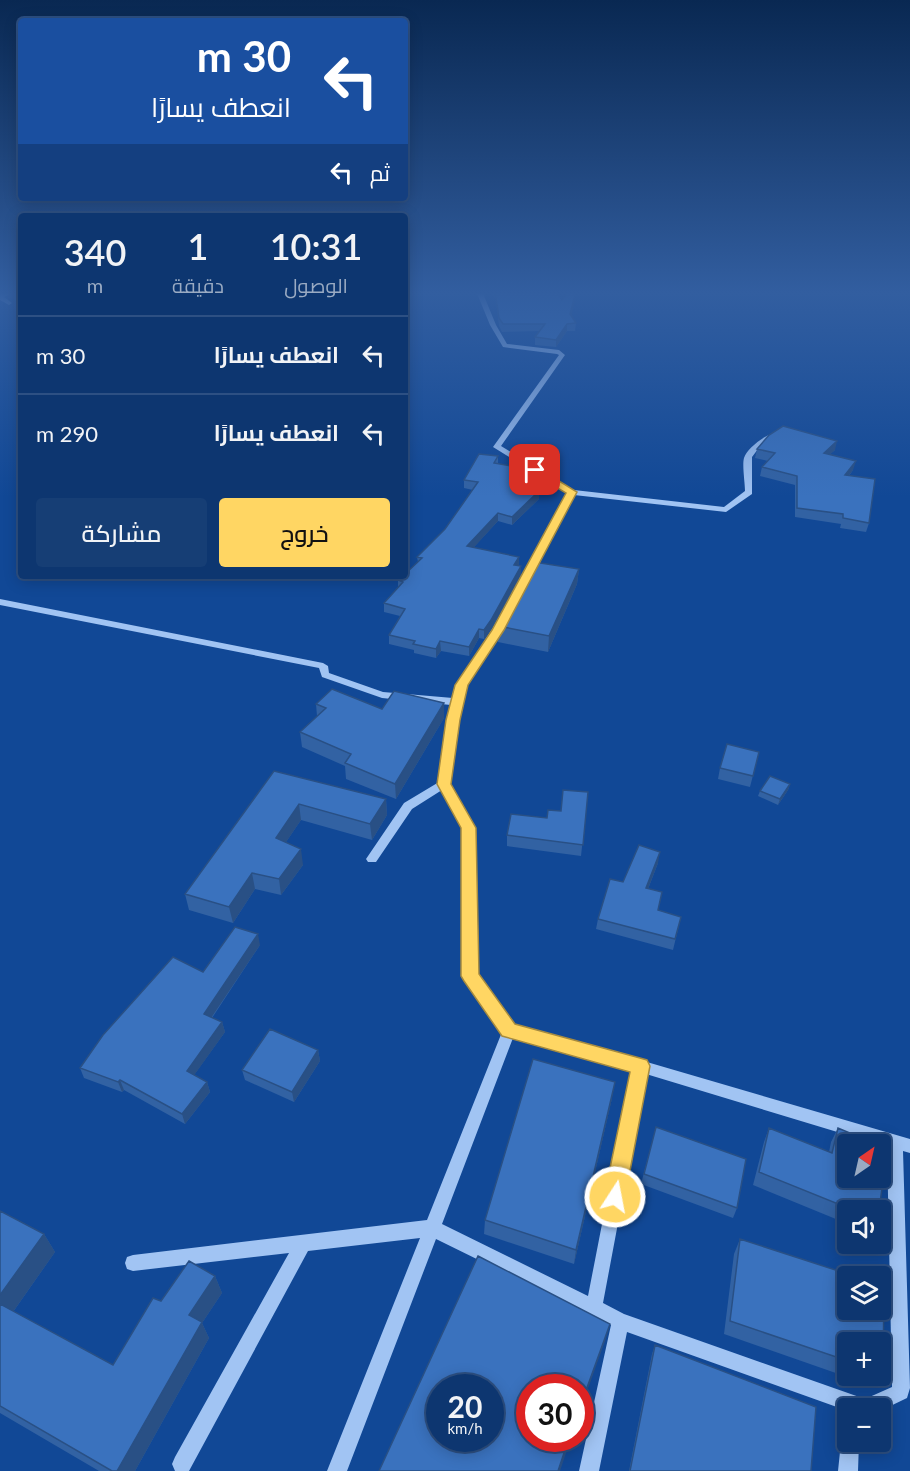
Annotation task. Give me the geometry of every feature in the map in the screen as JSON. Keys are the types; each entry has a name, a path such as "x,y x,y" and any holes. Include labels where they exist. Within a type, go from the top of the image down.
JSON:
{"street":[{"path":"559,360 497,447 572,492 726,510 749,492 748,458 759,444 777,433"},
{"path":"525,580 572,492"},
{"path":"0,602 323,666 325,675 382,695 457,702"},
{"path":"509,610 461,685 444,784 469,828 470,976 509,1031 640,1066 903,1144 906,1394 891,1399"},
{"path":"372,858 408,806 444,784"},
{"path":"337,1471 509,1031"},
{"path":"594,1307 640,1066"},
{"path":"133,1263 432,1228 621,1321 837,1398"},
{"path":"182,1464 303,1244"},
{"path":"589,1471 621,1321"},
{"path":"848,1471 849,1452"}],"building":[{"path":"783,426 837,441 824,453 856,461 845,475 875,479 869,523 843,518 843,514 797,508 797,476 762,467 775,453 757,449 769,435"},
{"path":"479,454 498,456 494,463 529,469 521,486 539,491 512,517 498,513 467,546 519,557 514,565 521,566 491,620 484,630 479,629 469,647 440,641 436,649 389,635 405,609 384,603 403,582 399,579 408,579 408,571 422,558 417,557 445,529 478,482 464,480"},
{"path":"534,562 579,569 549,636 498,626"},
{"path":"332,689 382,709 394,691 444,703 395,784 345,763 351,754 300,732 326,708 316,704"},
{"path":"727,744 759,752 753,776 720,768"},
{"path":"274,771 386,799 370,824 299,804 276,838 301,849 279,879 252,873 229,907 185,894"},
{"path":"770,776 790,784 780,799 760,791"},
{"path":"563,790 588,792 583,845 507,835 511,814 547,818 548,810 561,811"},
{"path":"639,845 660,852 646,888 662,892 658,910 681,917 675,939 598,919 610,879 623,882"},
{"path":"235,927 258,934 204,1014 222,1022 187,1071 207,1082 182,1114 120,1080 118,1082 80,1068 103,1035 173,957 203,972"},
{"path":"270,1029 318,1050 292,1092 242,1070"},
{"path":"533,1059 615,1082 576,1250 485,1220"},
{"path":"656,1127 746,1159 737,1208 644,1174"},
{"path":"769,1128 832,1153 838,1128 852,1134 837,1134 837,1188 882,1188 880,1200 837,1200 837,1204 759,1172"},
{"path":"0,1211 44,1234 0,1295"},
{"path":"740,1239 837,1270 837,1320 884,1320 883,1332 837,1332 837,1357 730,1321"},
{"path":"478,1256 610,1324 592,1374 516,1374 516,1452 564,1452 558,1471 379,1471"},
{"path":"189,1261 215,1276 189,1315 202,1322 117,1471 112,1471 0,1406 0,1304 113,1365 153,1298 161,1301"},
{"path":"655,1345 816,1407 811,1471 630,1471"}],"route":[{"path":"535,470 572,492 498,630 461,685 453,720 444,784 469,828 470,976 509,1031 640,1066 615,1197"}]}
